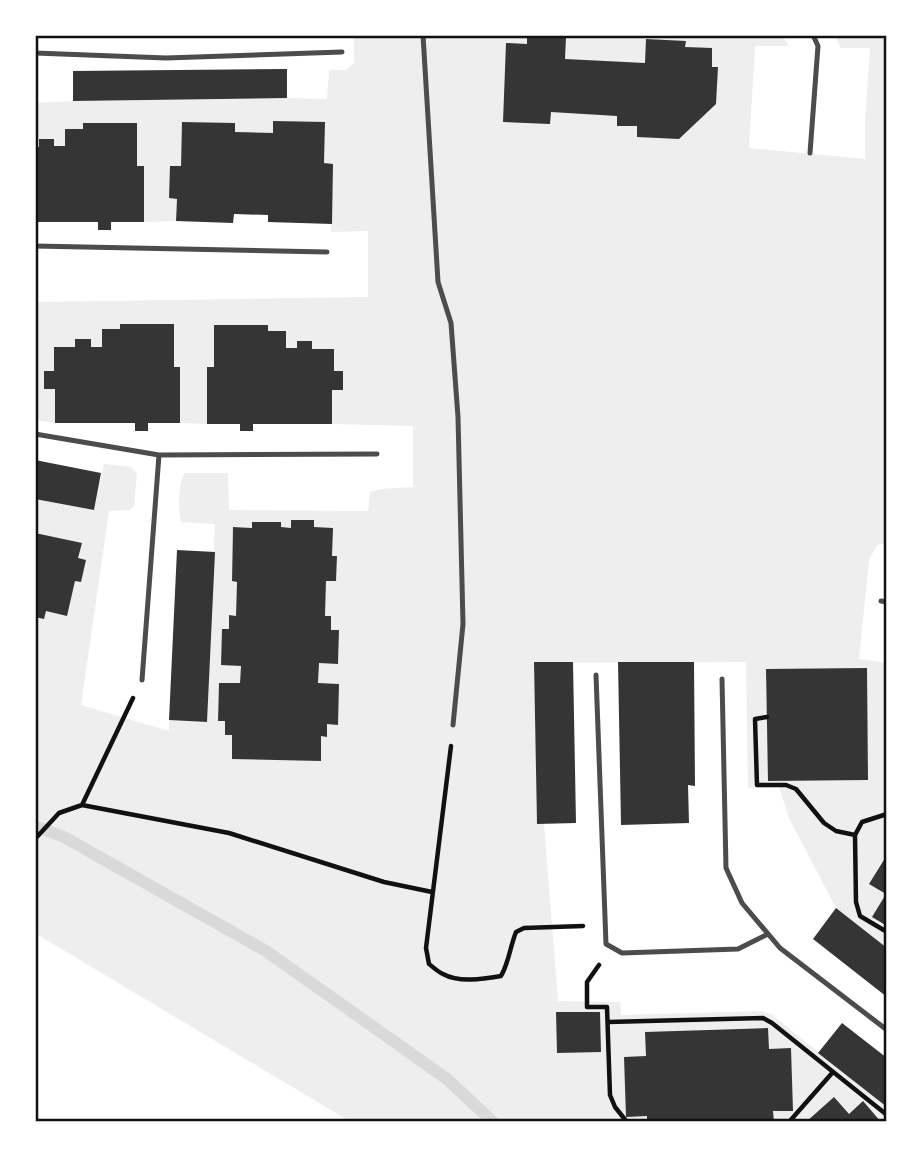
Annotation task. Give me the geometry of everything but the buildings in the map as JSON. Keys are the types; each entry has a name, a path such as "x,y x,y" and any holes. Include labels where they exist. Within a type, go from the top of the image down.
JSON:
{"lane":[{"path":"422,35 438,282 451,323 458,417 463,624 453,725"},
{"path":"810,153 818,46 813,35"},
{"path":"35,53 166,58 342,52"},
{"path":"35,246 327,252"},
{"path":"35,434 159,455 377,454"},
{"path":"142,680 159,455"},
{"path":"596,675 606,944 622,953 738,949 768,934"},
{"path":"722,680 726,869 742,903 780,948 887,1030"}],"path":[{"path":"82,805 142,680"},
{"path":"767,717 755,719 757,785 786,785 796,789 824,823 836,831 855,835"},
{"path":"453,725 426,948 429,964 444,975 458,979 501,976 508,963 516,932 524,928 605,924"},
{"path":"35,839 59,813 82,805 229,833 384,883 432,892"},
{"path":"887,814 862,822 855,835 856,902 860,916 887,932"},
{"path":"612,948 587,982 587,1007 607,1007 610,1095 615,1107 627,1122"},
{"path":"608,1021 764,1017 887,1115"},
{"path":"789,1122 833,1072"}],"shaded area":[{"path":"354,35 782,35 789,46 755,46 749,148 865,159 870,48 841,48 835,35 887,35 887,543 877,545 869,560 859,659 887,663 887,948 836,908 789,818 779,787 748,788 746,662 534,663 537,823 544,824 558,1001 620,1002 621,1015 761,1011 771,1014 887,1107 887,1122 351,1122 38,935 35,942 35,499 94,510 104,464 131,467 137,473 134,506 130,510 109,511 81,705 169,731 169,720 207,722 215,524 181,522 179,497 185,473 228,473 229,510 368,511 370,492 413,487 413,426 332,424 332,390 343,389 343,372 334,371 334,349 312,349 312,341 297,341 297,348 286,348 286,331 268,331 267,325 214,325 214,367 207,424 180,423 180,367 174,367 120,329 102,330 102,347 91,347 91,339 75,339 75,347 54,371 44,371 44,388 55,389 55,423 35,420 35,302 368,297 368,231 331,232 333,164 324,163 325,123 273,122 273,133 235,132 235,123 182,122 181,166 170,166 169,198 177,199 176,221 144,222 144,166 137,166 137,123 84,123 83,129 65,146 54,146 54,139 39,139 39,147 35,147 35,103 327,99 329,70 346,70 354,63","holes":["292,520 313,520 314,527 332,528 332,556 337,557 336,581 326,581 325,616 331,617 331,630 339,631 338,663 319,663 318,683 337,725 327,724 327,736 321,736 321,760 232,759 232,735 225,735 225,721 218,721 219,684 240,683 241,666 221,665 222,629 229,629 229,615 236,616 237,582 232,581 233,527 252,528 253,522 280,522 281,527 291,528"]}],"waterway":[{"path":"35,826 64,837 266,951 447,1079 493,1122"}]}
